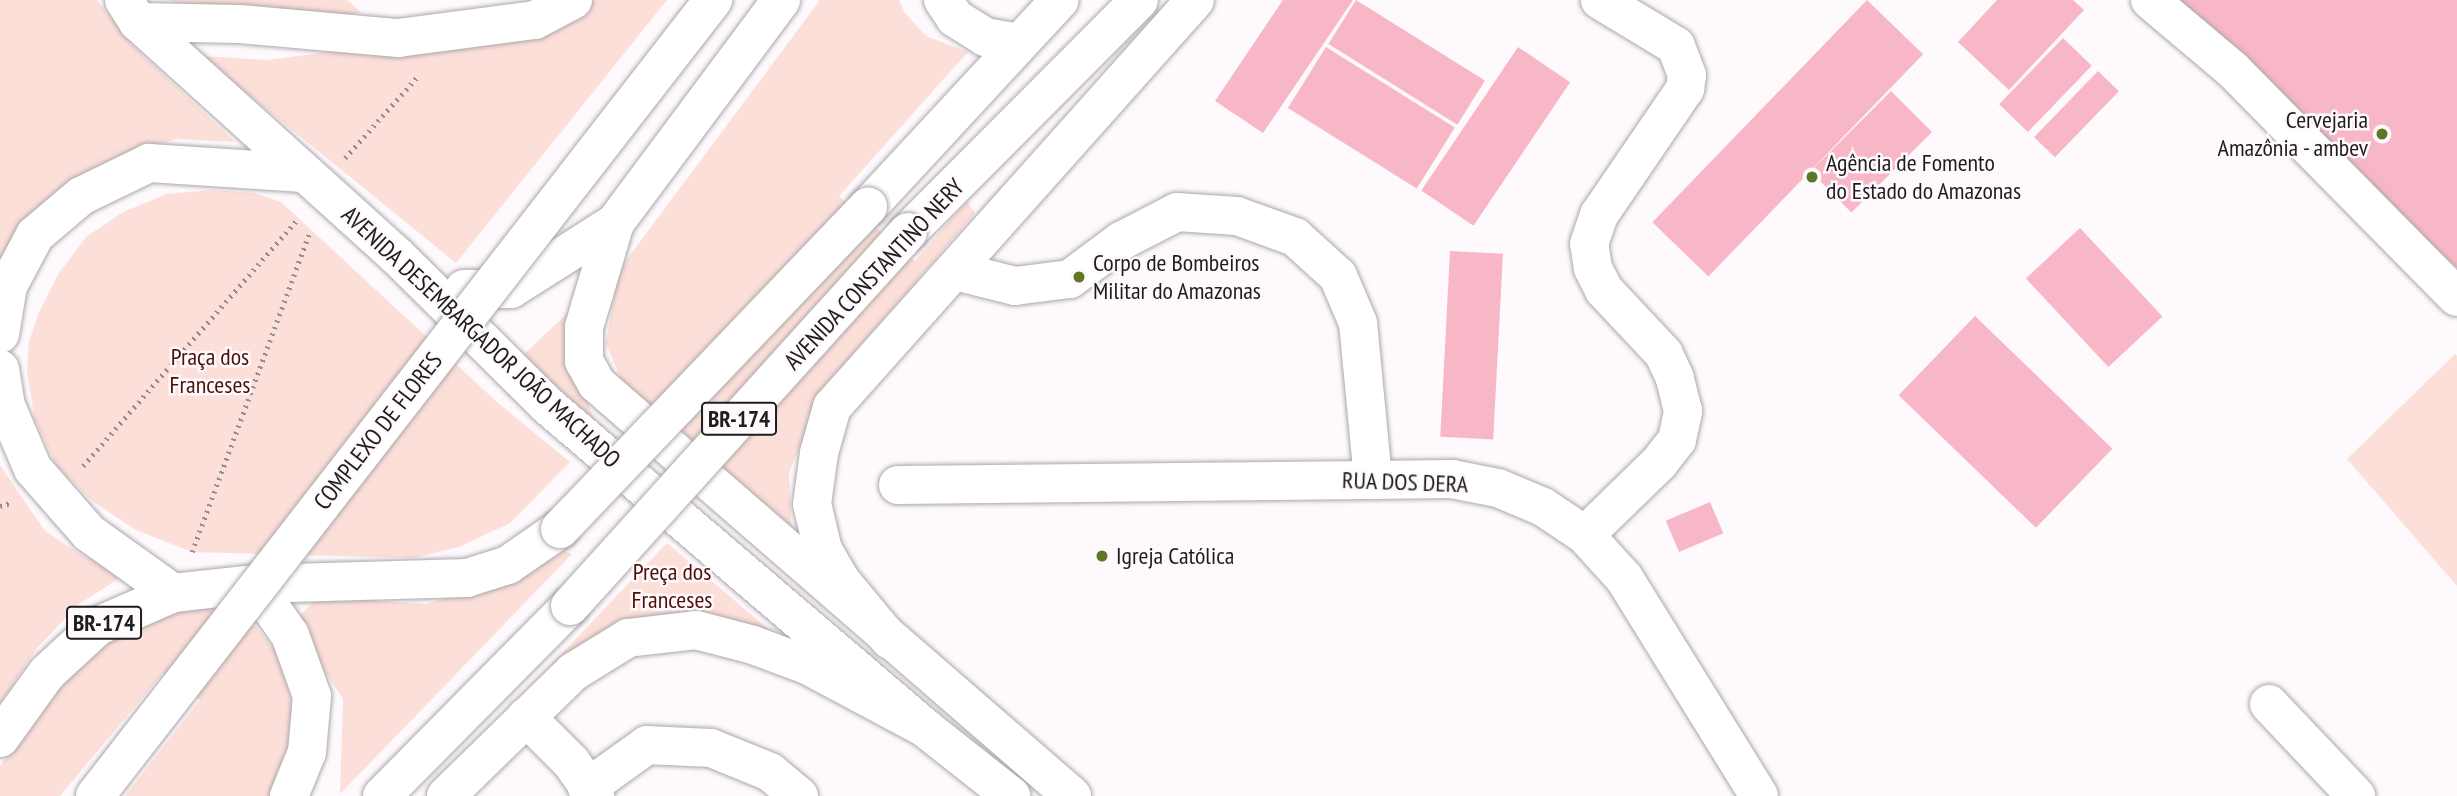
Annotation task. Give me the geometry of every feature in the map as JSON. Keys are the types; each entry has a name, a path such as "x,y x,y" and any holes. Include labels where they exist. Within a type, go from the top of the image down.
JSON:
{"main road":[{"path":"131,11 398,38 535,20 572,0"},
{"name":"COMPLEXO DE FLORES","path":"95,796 713,0"},
{"path":"396,255 469,292 512,289 615,223 780,0"},
{"path":"943,0 954,18 985,37 1019,43"},
{"name":"AVENIDA CONSTANTINO NERY","path":"254,584 467,578 508,565 560,529 868,207 1060,0"},
{"name":"AVENIDA CONSTANTINO NERY","path":"382,796 570,606 908,232 1139,0"},
{"path":"890,640 841,581 823,550 812,504 819,453 832,407 1195,0"},
{"path":"1585,535 1659,463 1676,440 1683,411 1675,378 1664,354 1604,290 1592,268 1589,244 1599,215 1685,89 1687,75 1676,46 1600,0"},
{"path":"2150,0 2232,69 2457,297"},
{"name":"AVENIDA DESEMBARGADOR JOÃO MACHADO","path":"131,11 321,170 396,255 547,405 925,728 1011,796"},
{"path":"0,334 8,286 35,235 81,196 149,163 321,170"},
{"path":"955,271 1015,286 1070,279 1130,235 1177,212 1237,216 1295,237 1338,276 1359,323 1373,480"},
{"name":"AVENIDA DESEMBARGADOR JOÃO MACHADO","path":"615,223 583,327 584,361 597,384 1072,796"},
{"path":"0,369 6,406 33,469 89,533 173,593"},
{"name":"RUA DOS DERA","path":"898,485 1452,479 1498,488 1543,507 1585,535 1651,616 1759,796"},
{"path":"254,584 290,635 312,696 307,752 289,796"},
{"name":"BR-174","path":"0,738 47,673 98,626 173,593 254,584"},
{"path":"446,796 573,672 628,638 696,631 807,665 925,728"},
{"path":"2269,704 2356,796"},
{"path":"526,717 571,762 591,792 647,745 711,748 770,772 799,796"}],"path":[{"path":"321,170 424,68"},
{"path":"80,469 300,216"},
{"path":"192,552 312,228"}],"green space":[{"path":"0,0 97,0 131,44 235,142 176,139 127,154 0,264"},
{"path":"168,0 347,0 361,12 328,21 241,16"},
{"path":"595,0 667,0 456,263 201,56 267,60 576,20"},
{"path":"820,0 899,0 904,12 926,36 968,52 839,196 915,261 967,201 975,213 824,388 789,473 792,542 627,394 606,343 619,270"},
{"name":"Praça dos Franceses","path":"211,190 254,193 281,202 498,403 570,462 510,523 459,547 413,558 192,552 136,530 92,501 56,465 35,420 27,372 29,341 40,310 59,273 86,237 123,212 167,194"},
{"path":"575,306 578,375 595,422 522,356"},
{"path":"2455,354 2457,356 2457,586 2347,459"},
{"path":"0,465 45,531 85,557 129,572 79,604 37,648 0,704"},
{"name":"Preça dos Franceses","path":"667,543 774,634 656,615 626,619 548,668"},
{"path":"565,551 572,554 340,794 343,699 293,623 318,597 426,604 516,578"},
{"path":"212,604 256,627 281,657 300,742 271,796 125,796 200,700 163,673 60,796 0,796 0,766 37,710 87,655 131,625"}],"building":[{"path":"1283,0 1353,0 1263,133 1215,101"},
{"path":"1356,0 1485,81 1457,125 1328,44"},
{"path":"1867,0 1923,54 1708,276 1652,222"},
{"path":"1997,0 2073,0 2084,10 2009,90 1958,42"},
{"name":"Cervejaria Amazônia - ambev","path":"2156,0 2457,0 2457,268"},
{"path":"2063,38 2092,66 2028,132 1999,104"},
{"path":"1326,47 1455,128 1417,189 1288,108"},
{"path":"1518,47 1570,82 1473,226 1421,190"},
{"path":"2098,71 2119,91 2055,157 2034,137"},
{"path":"1891,91 1932,132 1851,213 1810,172"},
{"path":"2080,228 2163,316 2108,367 2026,278"},
{"path":"1450,251 1503,254 1493,440 1440,437"},
{"path":"1975,316 2112,449 2036,528 1899,395"},
{"path":"1710,502 1723,533 1679,552 1666,521"}],"place":[{"name":"Cervejaria Amazônia - ambev","path":"2382,134"},
{"name":"Agência de Fomento do Estado do Amazonas","path":"1812,177"},
{"name":"Corpo de Bombeiros Militar do Amazonas","path":"1079,277"},
{"name":"Igreja Católica","path":"1102,556"}]}
